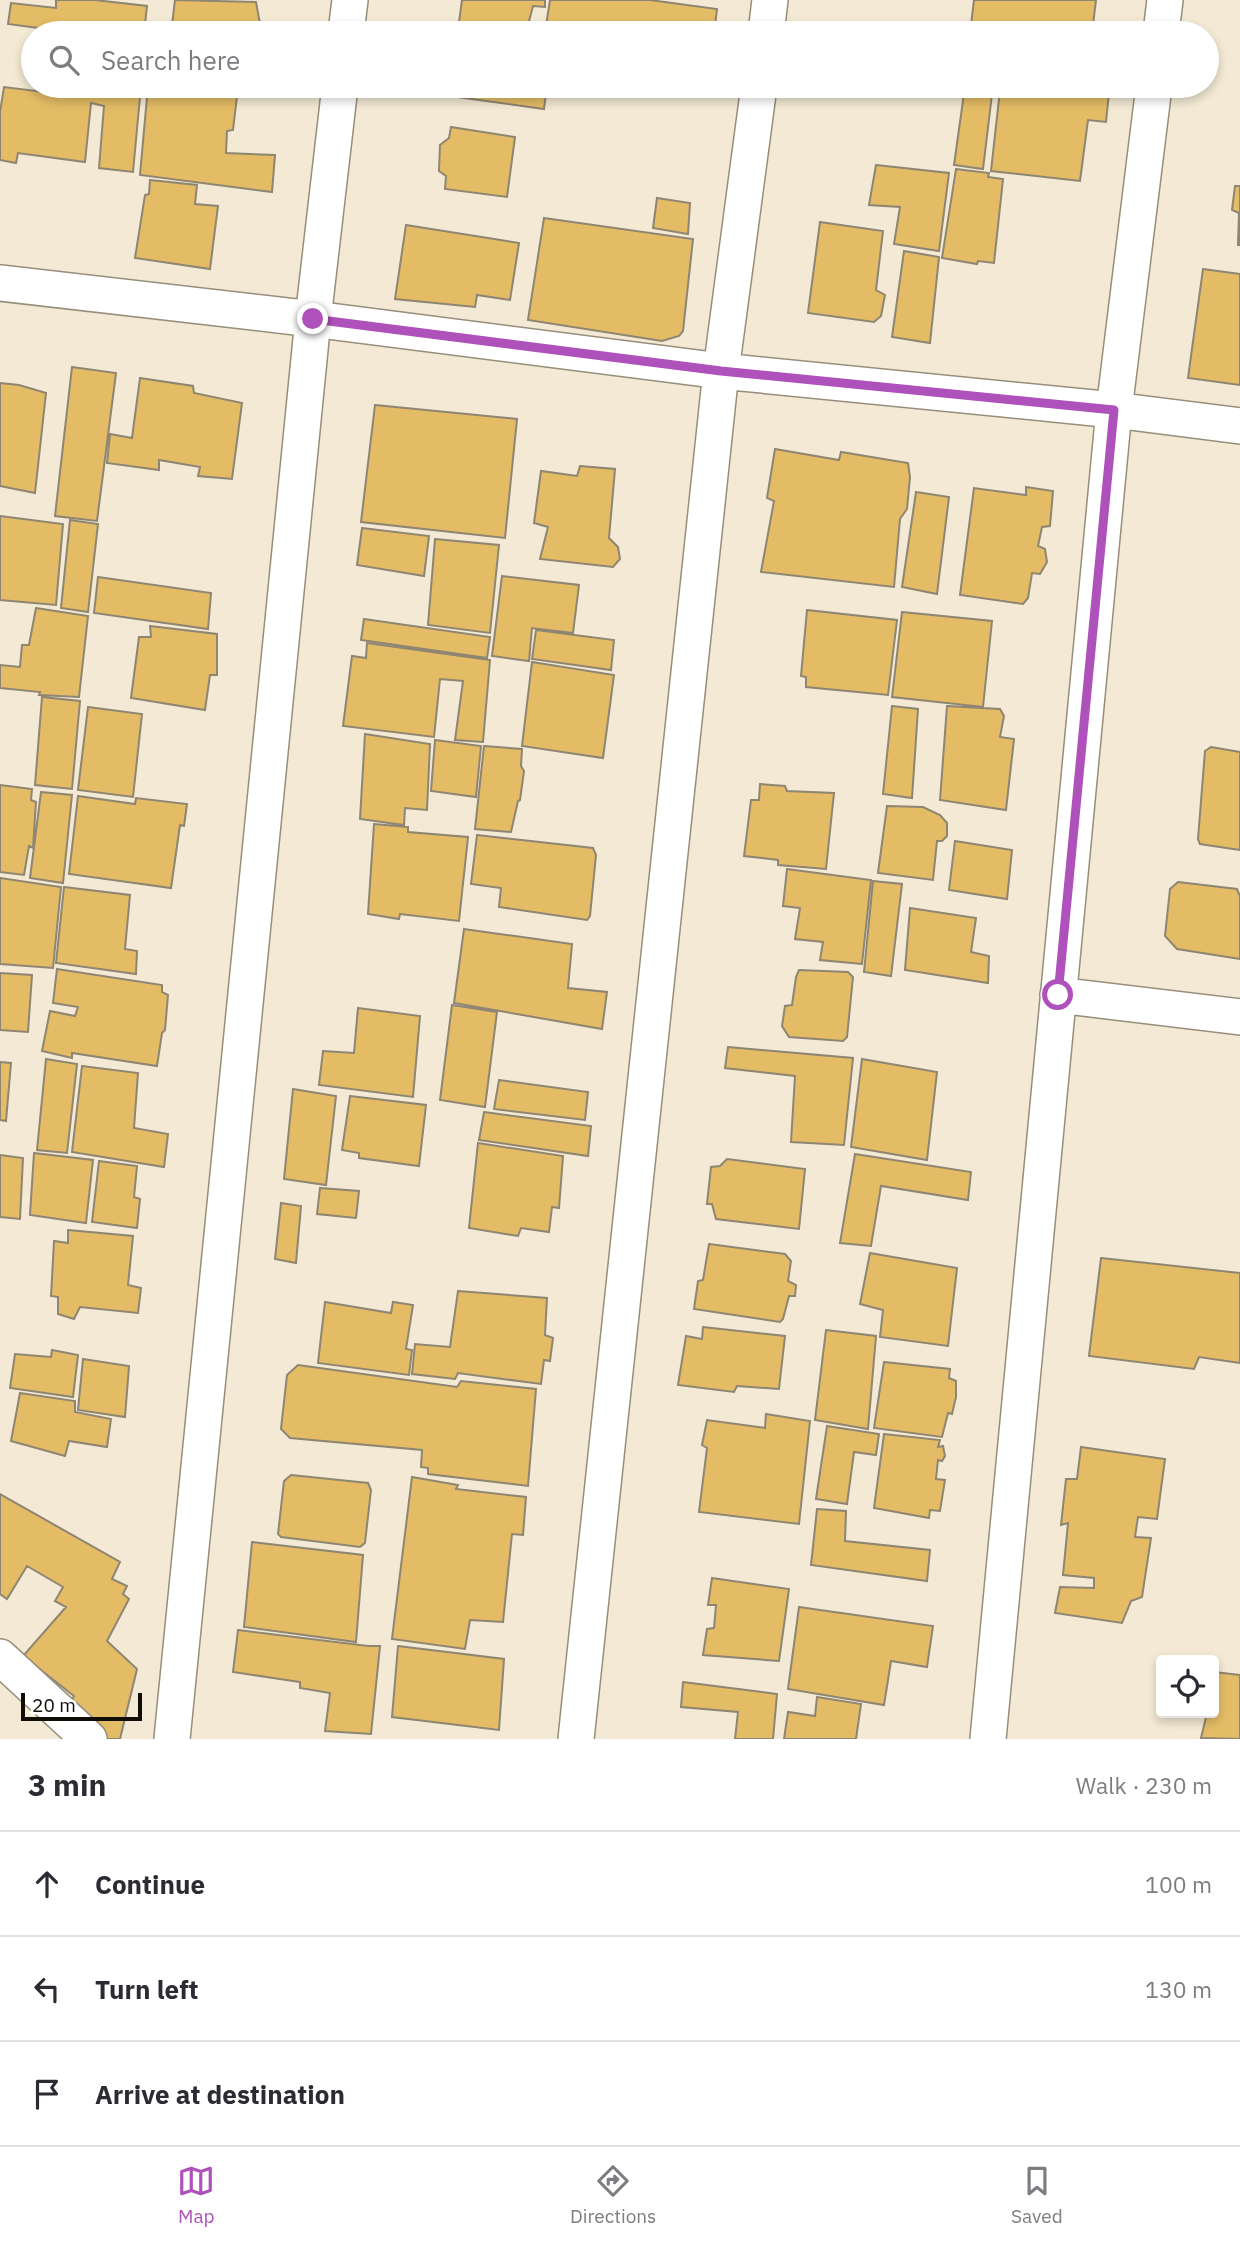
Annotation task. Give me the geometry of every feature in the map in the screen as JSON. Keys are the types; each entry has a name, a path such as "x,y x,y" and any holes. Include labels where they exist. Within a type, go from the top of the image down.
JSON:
{"street":[{"path":"347,21 350,0"},
{"path":"767,21 770,0"},
{"path":"1162,21 1165,0"},
{"path":"172,1739 313,319 339,98"},
{"path":"576,1739 721,371 757,98"},
{"path":"988,1739 1114,410 1153,98"},
{"path":"0,283 313,319 721,371 1114,410 1240,426"},
{"path":"1058,995 1240,1017"},
{"path":"0,1657 89,1739"}],"building":[{"path":"56,0 95,0 147,6 145,21 21,21 21,26 8,24 11,3 56,8"},
{"path":"175,0 256,2 260,21 172,21"},
{"path":"462,0 545,0 545,7 533,6 529,21 459,21"},
{"path":"550,0 650,0 717,9 716,21 547,21"},
{"path":"974,0 1096,0 1093,21 971,21"},
{"path":"4,87 21,89 21,98 140,98 133,172 99,168 104,106 91,103 85,162 18,153 16,163 0,160 0,112"},
{"path":"147,98 237,98 233,130 227,131 226,153 275,155 272,192 140,175"},
{"path":"464,98 545,98 544,109"},
{"path":"963,98 992,98 983,169 954,165"},
{"path":"999,98 1108,98 1106,122 1088,120 1080,181 991,171"},
{"path":"451,127 515,137 507,197 445,189 446,176 439,171 440,145 449,138"},
{"path":"876,165 949,173 939,251 894,244 900,207 869,205"},
{"path":"956,169 989,173 988,177 1003,179 994,263 978,261 977,264 942,258"},
{"path":"150,180 197,185 195,204 218,206 210,269 135,258"},
{"path":"1235,186 1240,186 1240,245 1239,213 1232,210"},
{"path":"657,198 690,203 688,234 653,228"},
{"path":"544,218 693,239 683,331 679,336 662,341 528,320"},
{"path":"820,222 883,231 876,290 885,295 881,316 874,322 808,313"},
{"path":"406,225 519,243 510,300 477,295 475,307 395,299"},
{"path":"904,251 939,257 930,343 892,337"},
{"path":"1203,269 1240,274 1240,385 1188,378"},
{"path":"72,367 116,373 97,521 55,516"},
{"path":"140,378 193,386 194,393 242,403 232,479 198,476 200,467 159,460 159,470 107,463 110,434 132,438"},
{"path":"0,383 46,393 35,493 0,486"},
{"path":"375,405 517,419 505,538 361,522"},
{"path":"775,449 839,460 841,452 908,463 910,477 907,509 900,519 894,587 761,572 774,501 767,498"},
{"path":"580,466 615,469 609,538 618,547 620,559 613,567 540,559 548,527 534,523 541,471 577,476"},
{"path":"1026,487 1053,491 1050,526 1042,527 1038,546 1045,549 1047,562 1040,574 1032,573 1028,598 1023,604 960,595 974,488 1026,495"},
{"path":"916,492 949,497 937,594 902,587"},
{"path":"0,516 63,524 56,605 0,600"},
{"path":"70,520 98,524 88,612 61,608"},
{"path":"362,528 429,536 424,576 357,565"},
{"path":"435,539 499,545 490,633 428,625"},
{"path":"502,576 579,585 573,633 532,628 529,661 492,656"},
{"path":"98,577 211,593 208,629 94,613"},
{"path":"36,608 88,616 79,697 39,695 40,692 0,688 0,665 20,667 22,645 29,645"},
{"path":"807,610 897,620 888,695 806,687 806,677 801,676"},
{"path":"902,612 992,621 983,707 892,697"},
{"path":"364,619 490,637 487,658 361,640"},
{"path":"150,626 217,634 217,675 210,675 205,710 131,698 139,637 151,637"},
{"path":"536,630 614,640 611,670 532,659"},
{"path":"367,643 490,660 483,742 455,740 463,681 440,679 434,737 343,726 352,656 366,658"},
{"path":"532,662 614,675 603,758 522,746"},
{"path":"42,697 80,701 72,789 35,785"},
{"path":"892,706 918,709 912,798 883,794"},
{"path":"947,706 1000,709 1004,716 1000,737 1014,739 1006,810 940,800"},
{"path":"88,707 142,714 133,797 78,790"},
{"path":"365,734 430,744 427,810 405,808 404,825 360,819"},
{"path":"435,740 481,746 476,797 431,791"},
{"path":"484,746 522,749 521,766 524,771 520,800 511,832 475,829"},
{"path":"1211,747 1240,752 1240,850 1200,844 1198,839 1205,751"},
{"path":"760,784 785,786 787,791 834,793 826,869 778,865 778,860 744,856 751,800 759,800"},
{"path":"0,785 32,789 31,800 36,802 33,848 29,846 24,875 0,872"},
{"path":"41,792 72,795 63,883 30,878"},
{"path":"78,796 135,804 136,798 187,804 184,826 180,825 171,888 69,874"},
{"path":"887,806 923,807 940,815 947,823 947,836 942,841 937,841 933,880 878,873"},
{"path":"374,824 408,827 408,832 468,837 459,921 400,914 399,919 368,914"},
{"path":"477,835 593,848 596,855 590,916 587,920 499,907 501,888 471,884"},
{"path":"955,841 1012,850 1007,899 949,890"},
{"path":"787,869 871,880 862,964 820,960 823,942 795,939 800,908 783,906"},
{"path":"0,878 61,887 53,968 0,964"},
{"path":"873,881 902,884 891,976 864,972"},
{"path":"1178,882 1237,889 1240,896 1240,959 1177,949 1165,936 1170,889"},
{"path":"64,887 130,895 125,949 137,951 136,974 56,963"},
{"path":"910,908 976,918 971,952 989,956 988,983 905,970"},
{"path":"464,929 572,944 568,988 607,992 602,1029 454,1003"},
{"path":"57,969 162,985 162,992 168,995 165,1030 162,1033 157,1066 72,1053 72,1058 42,1051 50,1011 75,1016 78,1007 53,1003"},
{"path":"799,970 848,972 853,977 847,1037 843,1041 789,1037 782,1026 785,1006 792,1005"},
{"path":"0,973 32,975 28,1032 0,1030"},
{"path":"452,1005 497,1012 485,1107 440,1100"},
{"path":"358,1008 420,1016 413,1097 319,1085 323,1051 354,1053"},
{"path":"728,1047 853,1058 844,1145 791,1142 795,1076 725,1068"},
{"path":"46,1059 77,1064 67,1153 37,1150"},
{"path":"862,1059 937,1072 927,1160 851,1147"},
{"path":"0,1062 11,1063 6,1121 0,1120"},
{"path":"82,1066 138,1073 134,1128 168,1134 164,1167 72,1152"},
{"path":"499,1080 588,1092 585,1120 494,1109"},
{"path":"293,1089 336,1096 326,1185 284,1179"},
{"path":"350,1096 426,1105 419,1166 359,1158 359,1153 342,1150"},
{"path":"484,1112 591,1126 588,1156 479,1140"},
{"path":"478,1143 563,1156 559,1208 552,1207 549,1232 521,1228 518,1236 469,1228"},
{"path":"34,1153 93,1160 86,1223 30,1215"},
{"path":"855,1154 971,1172 968,1200 881,1186 871,1246 840,1243"},
{"path":"0,1155 23,1158 20,1219 0,1217"},
{"path":"727,1159 805,1169 799,1229 716,1219 712,1204 707,1204 711,1167 720,1166"},
{"path":"99,1161 137,1166 134,1197 140,1199 137,1228 92,1222"},
{"path":"320,1188 359,1191 356,1218 317,1214"},
{"path":"281,1203 301,1206 296,1263 275,1259"},
{"path":"68,1230 133,1236 128,1285 141,1288 138,1313 80,1307 74,1319 58,1314 58,1297 51,1296 54,1241 68,1243"},
{"path":"709,1244 785,1254 791,1261 788,1281 796,1285 795,1296 789,1296 780,1322 694,1309 698,1281 703,1280"},
{"path":"870,1253 957,1268 948,1346 880,1337 883,1310 860,1304"},
{"path":"1101,1258 1240,1273 1240,1363 1199,1357 1194,1369 1089,1356"},
{"path":"458,1291 547,1298 545,1335 553,1338 550,1361 544,1360 541,1384 458,1373 455,1379 412,1374 415,1344 450,1347"},
{"path":"325,1302 391,1313 393,1302 413,1305 406,1349 412,1350 409,1375 318,1363"},
{"path":"703,1327 785,1336 779,1389 737,1386 734,1392 678,1385 686,1336 702,1339"},
{"path":"826,1330 876,1336 868,1429 815,1420"},
{"path":"52,1350 78,1355 73,1397 10,1388 15,1354 51,1357"},
{"path":"83,1359 129,1366 125,1417 78,1410"},
{"path":"884,1362 950,1369 949,1378 956,1381 956,1397 952,1414 948,1413 942,1437 874,1428"},
{"path":"298,1365 457,1387 461,1381 536,1389 528,1486 428,1474 428,1468 421,1467 422,1450 290,1438 281,1429 287,1375"},
{"path":"20,1393 75,1401 75,1412 111,1419 107,1447 69,1441 65,1456 11,1441"},
{"path":"766,1414 810,1421 799,1524 699,1512 707,1448 702,1445 707,1420 765,1428"},
{"path":"827,1426 879,1434 876,1455 854,1452 847,1504 816,1499"},
{"path":"884,1434 940,1440 938,1447 943,1446 945,1456 942,1461 938,1460 936,1479 945,1480 940,1511 930,1510 929,1518 874,1508"},
{"path":"1081,1447 1165,1459 1157,1519 1138,1517 1135,1537 1151,1538 1142,1597 1131,1601 1122,1623 1055,1613 1060,1587 1094,1588 1094,1578 1063,1575 1068,1523 1061,1525 1066,1479 1077,1479"},
{"path":"291,1475 368,1483 371,1490 365,1543 360,1547 281,1537 278,1534 284,1481"},
{"path":"412,1477 458,1485 456,1489 526,1497 523,1535 512,1534 503,1622 470,1620 465,1649 392,1639"},
{"path":"0,1494 120,1562 112,1579 127,1586 123,1594 129,1599 107,1641 137,1669 120,1739 107,1739 71,1702 74,1696 23,1656 66,1607 55,1601 63,1587 27,1566 7,1599 0,1594"},
{"path":"817,1509 846,1511 845,1541 930,1550 927,1581 811,1565"},
{"path":"252,1542 363,1555 356,1642 244,1627"},
{"path":"712,1578 789,1589 779,1661 703,1655 707,1629 714,1628 716,1605 708,1605"},
{"path":"799,1607 933,1626 927,1667 891,1661 884,1705 788,1689"},
{"path":"238,1630 380,1646 371,1734 325,1731 330,1693 300,1688 300,1682 233,1672"},
{"path":"398,1646 504,1659 499,1730 392,1717"},
{"path":"1219,1673 1240,1675 1240,1739 1201,1738 1206,1718 1219,1718"},
{"path":"683,1682 777,1694 773,1739 735,1739 738,1712 681,1707"},
{"path":"817,1697 861,1704 856,1739 784,1739 788,1712 815,1716"}],"route":[{"path":"313,319 721,371 1114,410 1058,995"}]}
